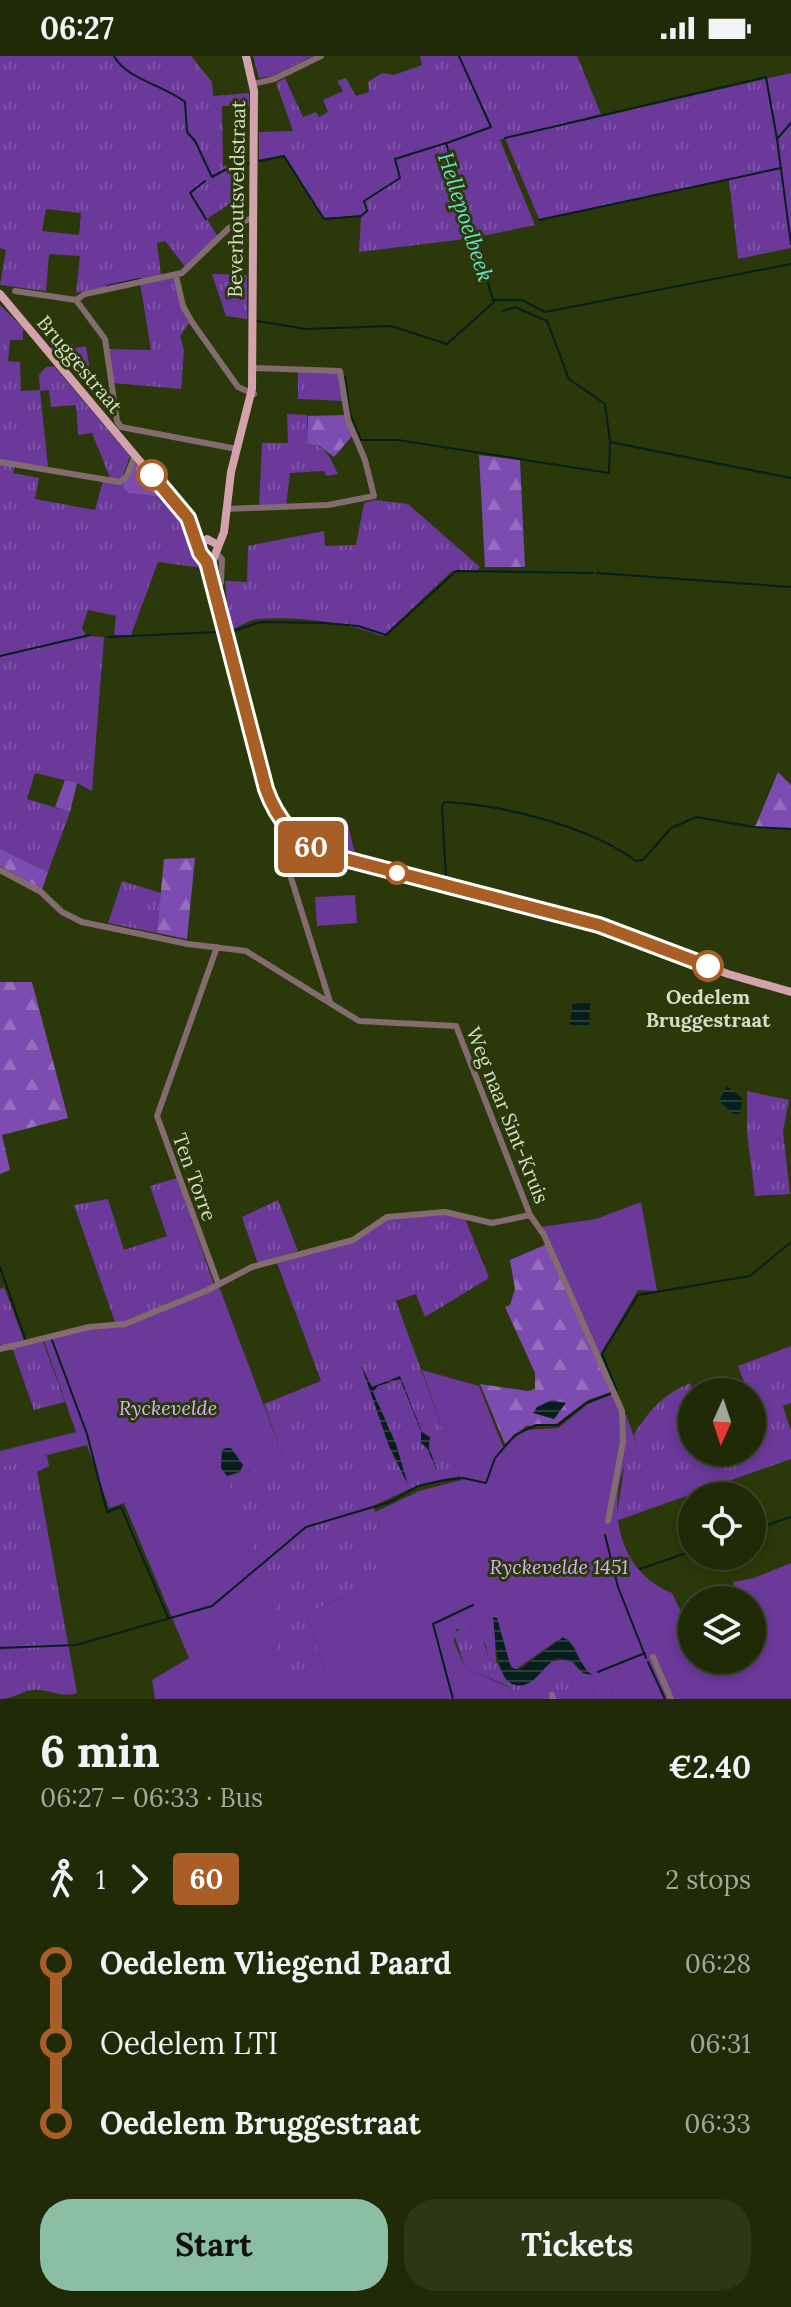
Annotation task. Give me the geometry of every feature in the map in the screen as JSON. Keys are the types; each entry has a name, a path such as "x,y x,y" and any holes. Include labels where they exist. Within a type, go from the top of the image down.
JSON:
{"main road":[{"name":"Beverhoutsveldstraat","path":"210,549 224,523 251,393 253,84 246,56"},
{"name":"Bruggestraat","path":"0,294 188,518 210,549 214,585 266,789 276,813 301,840 338,858 599,925 728,974 791,992"}],"street":[{"path":"253,84 283,75 321,56"},
{"path":"15,291 76,300 85,294 176,276 194,264 229,228 252,218"},
{"path":"176,276 187,313 238,387 251,393"},
{"path":"76,300 105,339 117,421 121,427 237,449"},
{"path":"226,509 301,508 372,498 365,460 354,434 340,371 250,368"},
{"path":"0,462 120,482 127,476 135,455"},
{"name":"Beverhoutsveldstraat","path":"210,549 222,559 221,583 214,585"},
{"path":"301,840 286,858 287,865 330,1002"},
{"name":"Weg naar Sint-Kruis","path":"0,870 41,892 74,919 246,951 359,1021 456,1026 530,1215 544,1235 624,1417 623,1442 608,1521"},
{"name":"Ten Torre","path":"217,947 157,1116 218,1283"},
{"path":"0,1349 89,1327 121,1325 273,1260 353,1240 376,1222 394,1216 445,1212 492,1223 530,1215"},
{"path":"653,1657 671,1699"}],"green space":[{"path":"0,56 191,56 212,82 213,96 249,93 249,106 222,106 223,166 234,165 231,203 207,219 218,237 186,268 165,241 157,243 161,275 76,293 80,256 49,254 46,291 0,285 6,250 0,248","holes":["46,209 81,213 79,235 42,231"]},
{"path":"253,56 313,56 273,76 259,78"},
{"path":"420,56 577,56 601,114 509,138 791,73 791,248 738,259 729,179 539,219 505,138 500,140 535,225 473,238 359,252 361,216 324,218 284,155 259,160 259,132 293,131 276,83 285,78 303,117 316,112 319,117 328,112 323,100 343,91 337,81 346,78 356,96 369,92 368,82 382,73 394,75 422,65"},
{"path":"212,274 247,275 247,319 226,316"},
{"path":"174,278 190,322 180,336 184,350 181,389 113,383 109,349 151,350 140,283"},
{"path":"0,305 23,328 23,340 10,340 8,361 20,362 21,391 40,390 39,375 46,367 54,366 130,456 122,479 111,480 92,433 78,435 76,405 51,407 49,390 40,391 48,467 0,461"},
{"path":"73,344 75,348 86,346 89,365 64,366 49,348"},
{"path":"298,371 338,373 344,401 298,399"},
{"path":"287,414 307,415 307,442 324,450 338,474 326,476 324,471 290,473 286,507 259,508 262,443 288,443"},
{"path":"346,415 353,435 334,457 319,446 307,443 308,416"},
{"path":"479,455 520,460 525,567 485,567"},
{"path":"133,460 162,494 160,497 128,493 123,482"},
{"path":"0,463 15,463 13,473 39,478 35,499 95,510 103,480 123,482 128,493 160,497 184,522 203,568 158,562 131,635 114,635 116,616 88,610 82,628 86,636 104,637 92,791 77,783 35,773 27,799 70,812 48,872 0,849"},
{"path":"375,500 408,504 480,567 478,570 452,571 383,636 337,624 290,618 254,620 229,630 225,581 247,582 248,546 324,531 325,546 356,545 364,503"},
{"path":"778,772 791,785 791,828 755,827"},
{"path":"65,780 77,783 70,812 55,807"},
{"path":"287,823 348,824 356,859 317,846"},
{"path":"0,849 48,872 42,890 0,866"},
{"path":"195,858 187,939 157,933 164,859"},
{"path":"122,881 161,893 157,933 108,923"},
{"path":"355,895 357,923 317,926 315,897"},
{"path":"0,982 32,982 68,1118 2,1135 10,1170 0,1174"},
{"path":"747,1091 789,1100 783,1131 790,1194 755,1196 747,1133"},
{"path":"177,1178 214,1285 116,1325 74,1205 108,1199 124,1250 167,1236 150,1186"},
{"path":"278,1200 298,1251 258,1264 242,1217"},
{"path":"641,1202 657,1291 638,1290 598,1358 541,1227 596,1219"},
{"path":"441,1213 464,1216 489,1278 425,1317 416,1294 396,1301 460,1476 416,1486 373,1506 395,1572 307,1614 325,1672 285,1681 227,1478 284,1459 264,1404 321,1381 276,1260 340,1245 384,1219"},
{"path":"547,1244 611,1392 588,1400 555,1425 526,1426 505,1444 480,1384 528,1391 535,1389 535,1373 505,1307 510,1305 515,1289 510,1260"},
{"name":"Ryckevelde","path":"218,1284 284,1459 227,1478 281,1621 274,1633 285,1680 325,1672 307,1614 395,1572 375,1512 419,1491 461,1480 422,1370 479,1386 503,1447 525,1430 558,1428 588,1404 613,1394 620,1399 636,1442 620,1483 617,1505 619,1527 625,1548 636,1566 652,1582 672,1593 678,1606 678,1674 766,1674 766,1586 734,1586 733,1582 754,1578 791,1563 791,1699 647,1699 635,1683 615,1688 611,1699 592,1699 595,1684 574,1683 562,1674 563,1664 571,1661 580,1671 575,1648 567,1639 558,1640 515,1670 508,1662 497,1618 494,1618 496,1661 488,1659 486,1645 470,1629 456,1629 454,1642 465,1668 509,1687 514,1699 155,1699 152,1680 189,1658 124,1503 109,1508 87,1445 0,1467 0,1451 76,1432 44,1341 88,1329 119,1326"},
{"path":"4,1287 25,1343 42,1339 65,1402 34,1410 13,1350 0,1349 0,1289"},
{"path":"791,1346 791,1403 783,1406 791,1431 791,1459 726,1482 678,1482 678,1499 616,1521 626,1455 636,1443 634,1434 658,1403 678,1390 678,1466 766,1466 766,1378 743,1378 738,1366"},
{"path":"47,1455 49,1466 37,1472 77,1693 66,1695 32,1690 0,1699 0,1467"},
{"path":"462,1627 481,1638 488,1659 496,1661 508,1681 547,1663 571,1661 567,1662 595,1684 592,1699 514,1699 509,1686 465,1668 454,1634"},
{"path":"627,1682 635,1683 647,1699 611,1699 615,1688"}],"water":[{"path":"590,1003 589,1025 570,1025 572,1004"},
{"path":"727,1086 742,1098 740,1114 734,1114 719,1101"},
{"path":"361,1365 372,1387 400,1376 422,1432 430,1437 429,1448 439,1475 427,1448 421,1443 421,1431 400,1379 378,1386 373,1392 396,1444 408,1485 389,1446"},
{"path":"552,1400 566,1403 554,1419 533,1413 537,1407"},
{"path":"231,1448 243,1465 240,1472 227,1476 221,1468 222,1450"},
{"path":"493,1617 497,1618 511,1668 519,1670 563,1637 592,1675 583,1673 574,1662 558,1658 529,1683 518,1685 509,1682 499,1663"}],"waterway":[{"name":"Hellepoelbeek","path":"114,56 127,71 185,102 187,132 195,141 212,177 234,165 250,163"},
{"path":"447,143 491,127 459,56"},
{"path":"505,138 766,77 777,139"},
{"path":"791,123 777,139 791,244"},
{"name":"Hellepoelbeek","path":"259,161 284,156 324,219 361,216 367,211 364,201 400,178 395,159 446,143 493,300 522,300 545,312 791,264"},
{"path":"539,220 781,168"},
{"path":"205,181 190,193 206,219"},
{"path":"107,286 140,279"},
{"path":"257,321 306,329 391,326 447,344 494,302"},
{"path":"503,311 515,307 547,321 569,379 605,404 610,442 791,478"},
{"path":"345,377 350,414 361,440 398,440 609,473 610,443"},
{"path":"230,632 261,622 324,623 358,626 386,635 456,571 593,573"},
{"path":"597,573 791,587"},
{"path":"108,637 219,632"},
{"path":"0,656 90,635"},
{"path":"446,878 442,806 445,802 493,808 545,820 594,837 636,861 643,860 671,828 696,817 754,827 791,829"},
{"path":"617,1391 602,1354 638,1295 750,1276 791,1242"},
{"path":"0,1267 26,1341"},
{"path":"52,1340 87,1434 107,1512 121,1507 168,1617"},
{"path":"0,1648 76,1645 212,1606 306,1527 390,1502 418,1486 463,1478 486,1483 495,1458 515,1435 536,1425 558,1425 586,1403 612,1393"},
{"path":"766,1525 791,1517"},
{"path":"605,1535 618,1587 646,1658"},
{"path":"640,1569 678,1556"},
{"path":"453,1699 433,1624 473,1605"},
{"path":"598,1672 645,1653"},
{"path":"648,1662 665,1699"}],"bus line":[{"name":"60","path":"152,475 188,518 200,553 206,558 266,789 276,813 293,834 326,854 576,918 708,966"}],"place":[{"name":"Oedelem Bruggestraat","path":"708,966"}],"park label":[{"name":"Ryckevelde 1451","path":"559,1566"}]}
